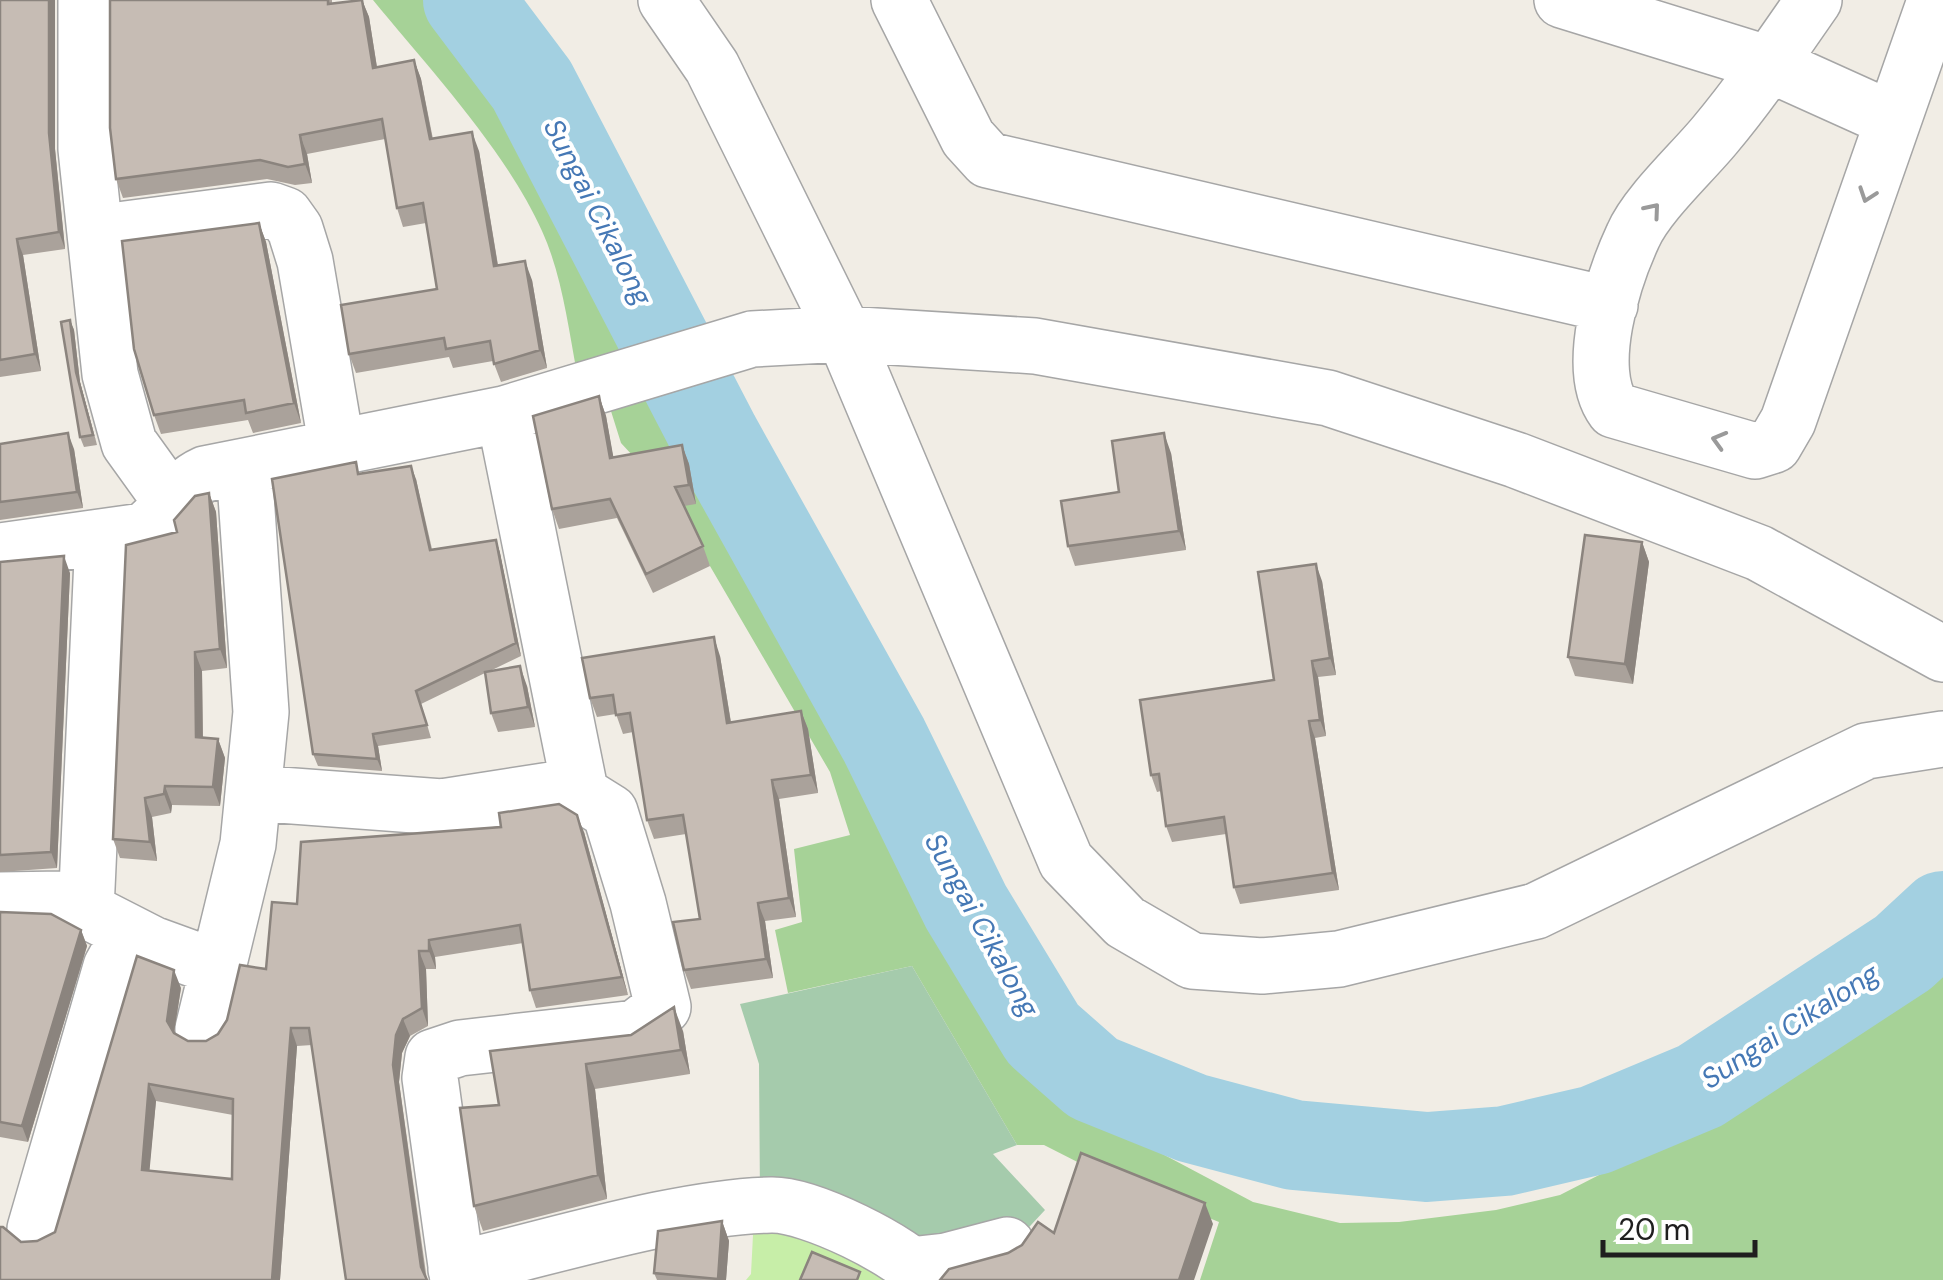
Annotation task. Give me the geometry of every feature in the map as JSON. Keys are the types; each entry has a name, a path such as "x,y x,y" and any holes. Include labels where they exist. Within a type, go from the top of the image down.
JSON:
{"street":[{"path":"86,0 86,149 110,374 129,443 170,500"},
{"path":"666,0 712,67 844,334 1066,860 1125,922 1192,961 1262,966 1339,959 1536,911 1866,752 1943,739"},
{"path":"899,0 968,138 988,160 1610,305"},
{"path":"1562,0 1770,64 1893,120"},
{"path":"1814,0 1770,64 1634,233 1610,305 1600,358 1603,394 1614,410 1755,450 1774,445 1788,421 1934,4"},
{"path":"95,233 271,210 285,215 295,229 305,261 337,448"},
{"path":"0,551 143,531 154,524 186,483 205,474 504,414 752,339 844,334 1035,346 1328,398 1516,460 1758,553 1943,654"},
{"path":"504,414 580,790"},
{"path":"203,1029 248,844 261,712 244,467"},
{"path":"36,1228 111,967 103,537"},
{"path":"254,793 442,807 557,788 580,790 610,812 638,903 663,1006 636,1028 460,1048 433,1057 430,1078 457,1274 679,1218 775,1204 812,1214 880,1246 919,1272 1007,1245"},
{"path":"0,900 64,899 218,968"}],"green space":[{"path":"373,0 431,0 507,101 594,255 658,353 577,373 555,265 527,201 488,141"},
{"path":"660,374 775,597 813,683 850,724 900,828 972,945 1009,1034 1028,1057 1097,1103 1155,1150 1253,1202 1340,1223 1399,1222 1496,1210 1560,1195 1722,1112 1802,1052 1856,1019 1943,950 1943,1280 1200,1280 1219,1222 1105,1176 1044,1145 1017,1145 912,966 788,993 775,930 802,922 794,849 850,835 830,772 668,494 621,443 605,392"},
{"path":"912,966 1017,1145 993,1154 1045,1210 1018,1239 956,1256 760,1200 759,1064 740,1004"},
{"path":"744,1216 916,1280 746,1280 751,1274 753,1235 697,1227"}],"building":[{"path":"0,0 49,0 49,133 59,232 17,239 35,354 0,360"},
{"path":"110,0 328,0 328,4 362,0 373,68 414,60 430,139 472,132 494,266 525,261 540,350 494,364 490,341 446,349 444,338 349,354 341,305 437,289 423,203 397,208 382,119 300,135 305,164 288,167 260,160 116,179 110,128"},
{"path":"259,223 294,403 246,413 244,400 154,415 134,349 122,241"},
{"path":"70,320 76,372 93,435 80,437 61,322"},
{"path":"599,396 610,458 682,445 689,485 675,487 703,546 646,574 610,499 552,509 533,416"},
{"path":"68,433 77,492 0,502 0,444"},
{"path":"1164,433 1179,531 1068,546 1061,501 1119,492 1112,441"},
{"path":"356,462 358,474 411,466 430,550 496,540 516,643 416,691 427,725 373,734 377,759 313,754 272,479"},
{"path":"209,493 220,649 195,652 196,737 218,739 213,787 165,786 164,794 145,798 150,842 113,839 126,545 177,532 174,520 195,496"},
{"path":"1585,535 1642,542 1625,664 1568,657"},
{"path":"64,556 51,852 0,855 0,562"},
{"path":"1316,564 1330,658 1312,661 1320,720 1309,721 1333,873 1234,887 1224,817 1166,826 1159,774 1151,775 1140,700 1274,680 1258,572"},
{"path":"714,637 727,723 801,711 811,775 772,780 789,898 758,903 766,959 684,970 673,922 700,919 683,815 647,820 630,713 616,715 613,695 590,698 582,658"},
{"path":"520,666 528,707 491,713 485,672"},
{"path":"559,804 577,815 622,977 530,990 520,925 429,940 429,951 419,951 422,1008 403,1019 396,1035 393,1065 421,1267 427,1280 346,1280 309,1028 291,1028 272,1280 0,1280 0,1227 21,1242 37,1241 55,1232 137,956 174,970 167,1021 174,1033 188,1041 206,1041 218,1034 227,1020 240,965 266,969 272,902 297,904 301,842 501,827 499,813","holes":["149,1084 233,1099 232,1179 142,1170"]},
{"path":"0,912 51,914 81,930 22,1126 0,1122"},
{"path":"674,1007 681,1050 586,1064 598,1175 474,1206 460,1108 499,1105 490,1051 631,1035"},
{"path":"1081,1153 1205,1203 1179,1280 940,1280 949,1269 1008,1253 1022,1245 1038,1222 1054,1233"},
{"path":"722,1221 718,1279 654,1273 658,1231"},
{"path":"812,1252 860,1272 857,1280 800,1280"}],"waterway":[{"name":"Sungai Cikalong","path":"468,0 532,85 715,437 884,740 966,907 1043,1034 1093,1078 1192,1118 1294,1145 1427,1157 1505,1151 1595,1130 1700,1086 1903,953 1943,916"}]}
